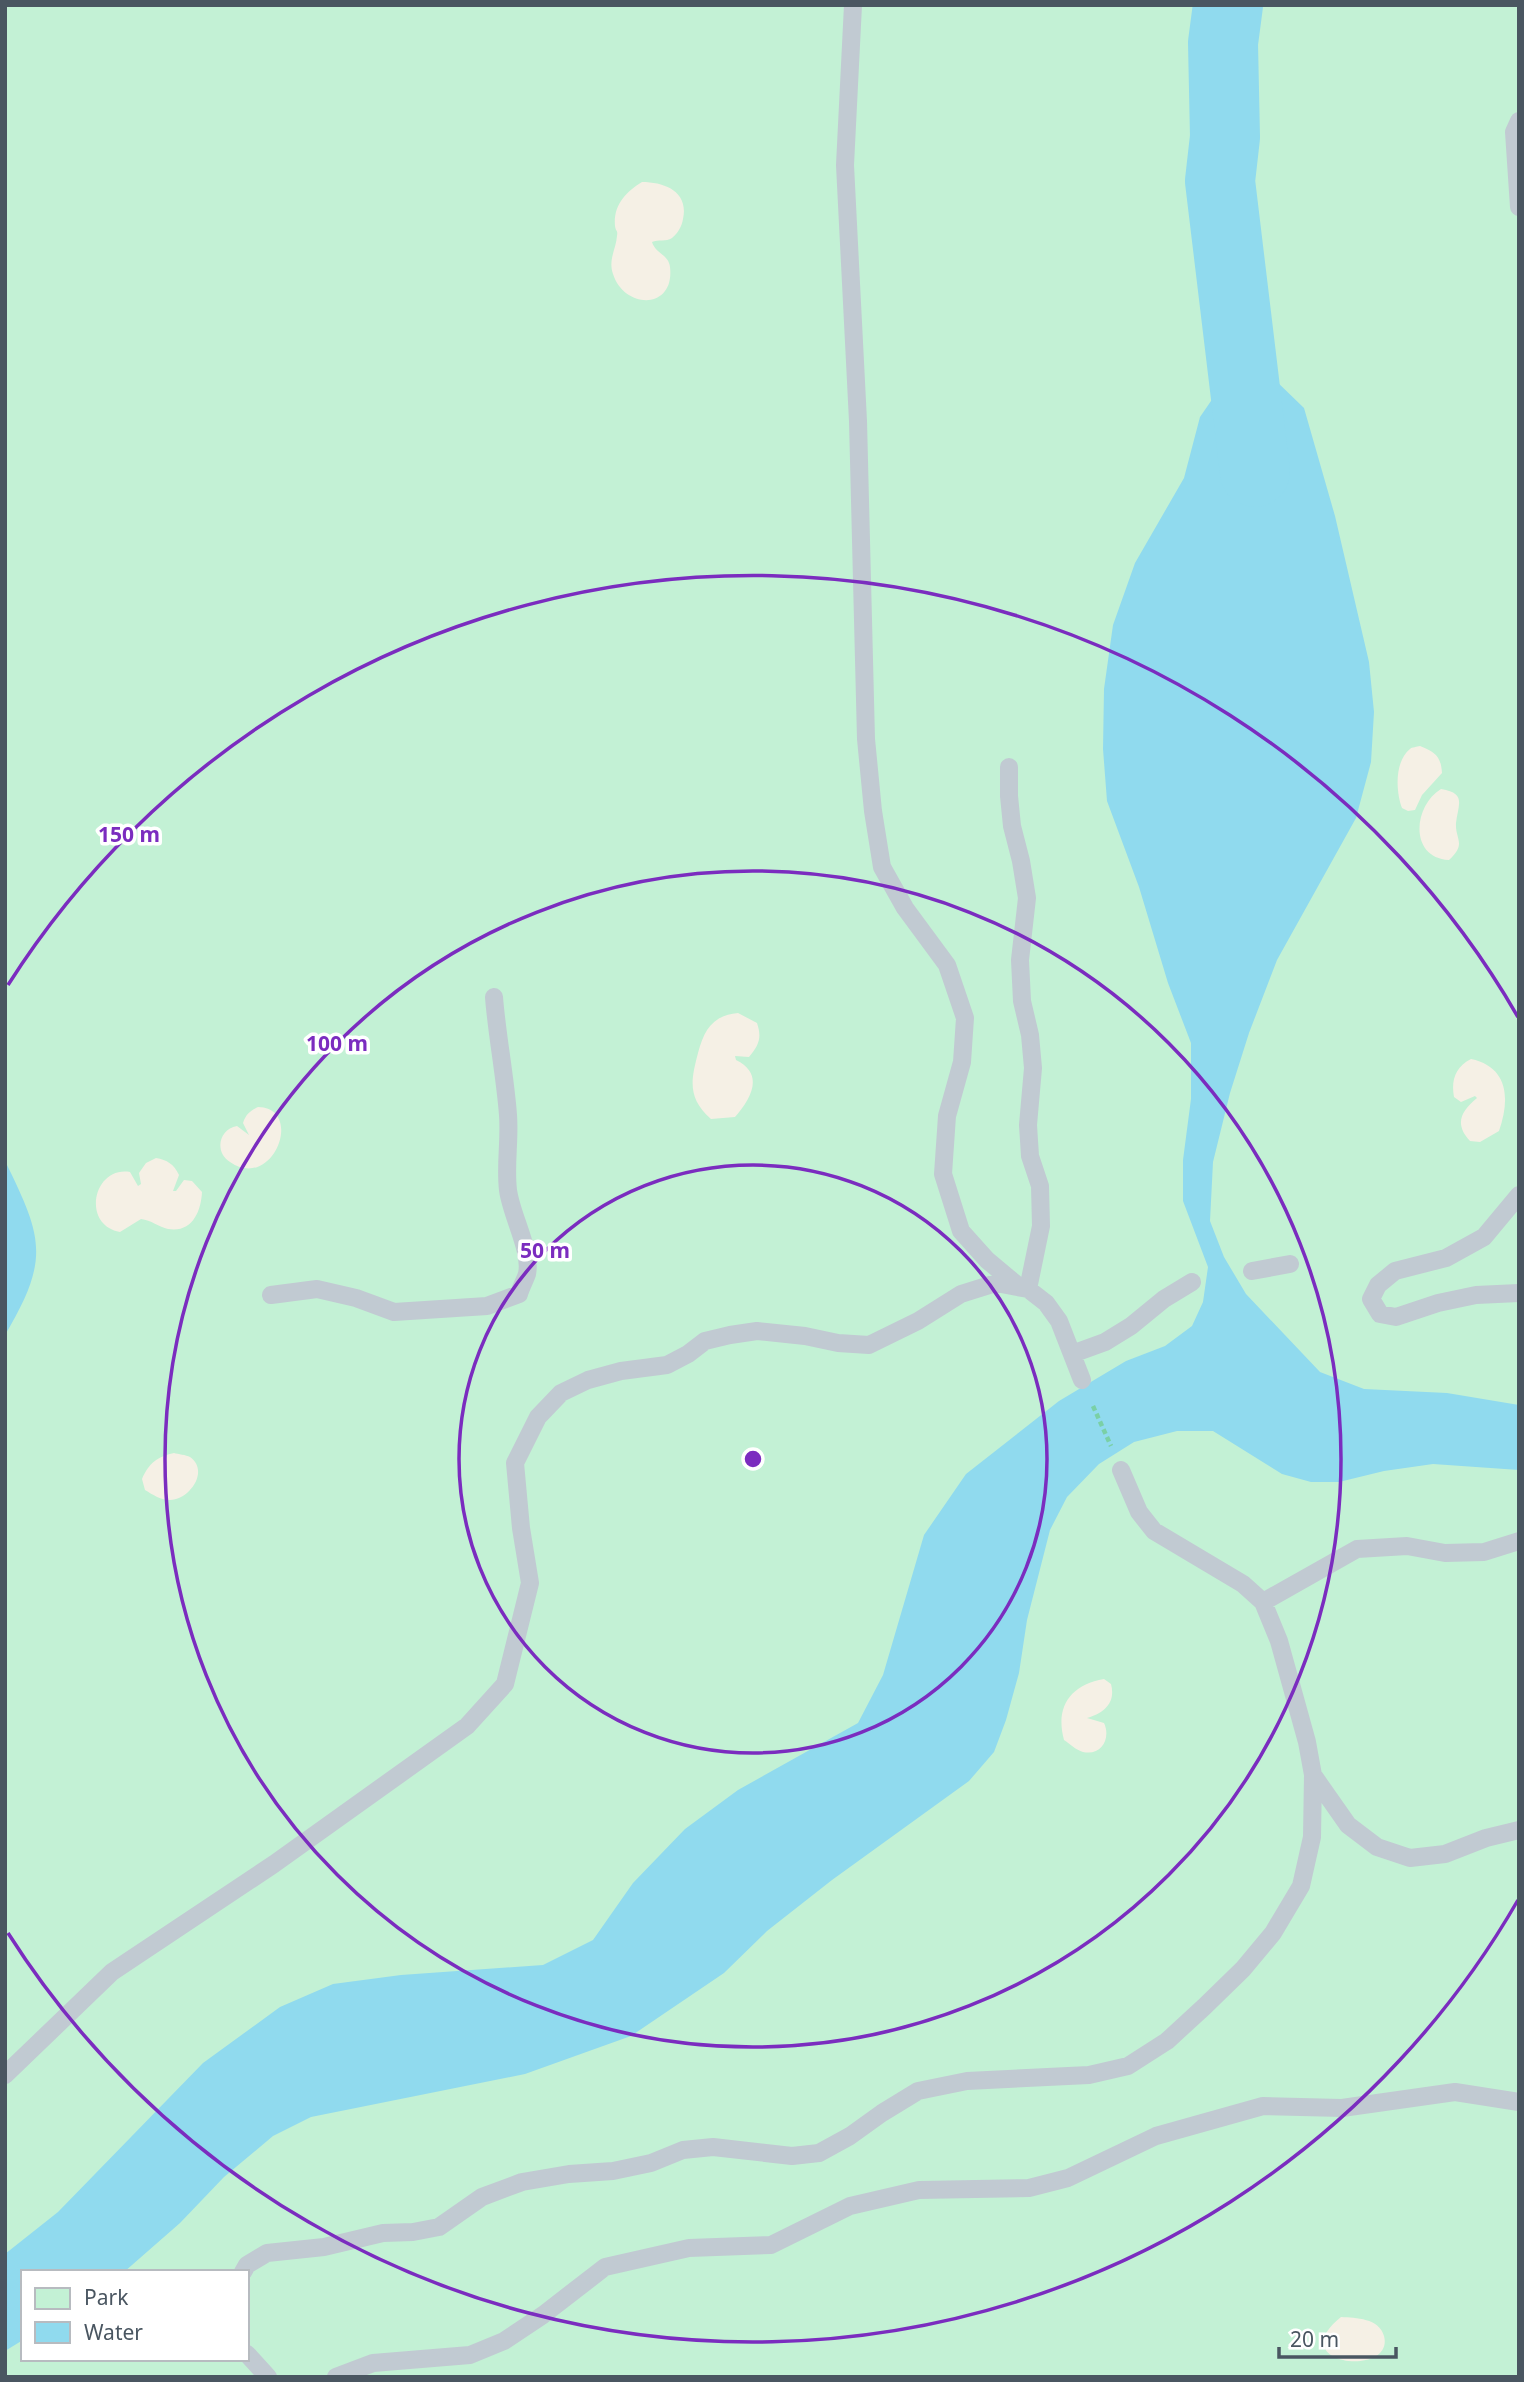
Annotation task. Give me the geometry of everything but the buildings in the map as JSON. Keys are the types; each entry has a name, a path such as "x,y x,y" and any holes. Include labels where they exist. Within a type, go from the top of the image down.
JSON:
{"lane":[{"path":"853,5 845,165 858,435 866,739 882,867 905,908 947,964 965,1018 962,1062 947,1116 943,1174 961,1231 987,1260 1046,1303 1059,1321 1082,1380"},
{"path":"1519,121 1514,132 1519,207"},
{"path":"1009,767 1012,826 1027,898 1020,960 1022,1002 1030,1035 1033,1068 1028,1125 1030,1156 1040,1186 1041,1226 1023,1288"},
{"path":"271,1295 317,1289 356,1298 394,1312 487,1306 519,1294 527,1272 526,1248 517,1228 508,1191 508,1117 494,997"},
{"path":"1519,1195 1484,1237 1446,1258 1395,1271 1378,1284 1371,1299 1380,1314 1396,1317 1438,1303 1476,1295 1519,1293"},
{"path":"1252,1271 1290,1264"},
{"path":"1072,1354 1105,1342 1192,1282"},
{"path":"5,2075 112,1972 274,1864 467,1726 505,1684 530,1583 521,1528 515,1463 538,1417 561,1393 588,1380 621,1371 667,1365 705,1341 730,1335 757,1331 869,1345 918,1321 961,1294 996,1283 1023,1288"},
{"path":"244,2270 247,2265 267,2253 324,2247 383,2233 413,2232 439,2227 482,2197 522,2182 569,2174 613,2171 651,2163 683,2150 713,2147 792,2157 819,2153 918,2091 967,2081 1089,2075 1128,2066 1167,2041 1243,1969 1273,1933 1301,1886 1312,1837 1313,1775 1307,1742 1279,1641 1263,1602 1243,1584 1154,1531 1139,1512 1121,1470"},
{"path":"1263,1602 1357,1549 1407,1546 1445,1552 1485,1552 1519,1541"},
{"path":"1313,1775 1348,1825 1377,1847 1410,1858 1446,1854 1486,1838 1519,1830"},
{"path":"336,2377 373,2363 470,2355 504,2341 605,2267 689,2248 771,2245 850,2206 919,2190 1029,2188 1068,2178 1156,2136 1263,2106 1342,2108 1455,2092 1519,2102"},
{"path":"248,2355 268,2377"}],"path":[{"path":"1082,1380 1121,1470"}],"green space":[{"path":"5,5 1519,5 1519,2377 5,2377"}],"sand":[{"path":"642,182 659,184 673,190 679,195 684,210 682,224 672,238 652,242 670,267 665,292 648,300 627,294 619,286 611,264 617,234 615,218 618,205"},
{"path":"1420,746 1436,755 1442,773 1422,795 1415,810 1408,811 1402,808 1400,801 1399,769 1401,761 1411,748"},
{"path":"1441,789 1455,793 1459,801 1456,829 1459,845 1449,860 1436,857 1427,850 1420,830 1425,807"},
{"path":"738,1013 757,1023 759,1028 759,1041 749,1057 735,1056 753,1079 750,1095 735,1117 711,1119 694,1096 693,1080 698,1053 703,1037 716,1020"},
{"path":"1471,1059 1493,1069 1503,1086 1505,1097 1499,1131 1480,1142 1470,1141 1461,1123 1467,1108 1477,1098 1475,1096 1461,1102 1454,1097 1453,1091 1458,1070"},
{"path":"258,1107 272,1111 279,1120 281,1133 278,1146 270,1158 259,1166 245,1168 225,1158 220,1147 221,1141 226,1131 237,1126 249,1135 243,1123 245,1117"},
{"path":"156,1158 170,1163 179,1175 173,1191 176,1191 184,1180 192,1181 202,1192 200,1207 194,1220 183,1228 176,1229 168,1229 141,1219 120,1232 108,1227 100,1219 96,1208 100,1187 107,1178 117,1173 130,1172 138,1186 141,1184 139,1173 146,1163"},
{"path":"174,1453 190,1457 196,1463 197,1477 195,1484 184,1495 167,1500 145,1490 142,1479 154,1462"},
{"path":"1104,1679 1111,1684 1110,1702 1099,1713 1087,1718 1104,1723 1105,1740 1100,1749 1090,1753 1083,1752 1064,1740 1064,1708 1068,1699 1082,1686"},
{"path":"1341,2317 1372,2322 1384,2336 1383,2349 1373,2358 1359,2361 1344,2360 1331,2355 1324,2346 1326,2333"}],"water":[{"path":"1243,377 1272,377 1304,408 1335,516 1369,662 1374,712 1371,762 1356,818 1277,960 1249,1033 1230,1093 1213,1162 1210,1221 1224,1257 1246,1294 1320,1372 1364,1389 1447,1393 1519,1405 1519,1470 1433,1464 1384,1471 1339,1482 1311,1482 1282,1474 1213,1431 1177,1431 1134,1442 1099,1464 1067,1497 1050,1530 1027,1620 1019,1673 1006,1720 994,1752 969,1781 832,1880 767,1931 724,1973 631,2036 525,2074 311,2117 273,2136 224,2177 180,2223 126,2270 21,2270 21,2341 5,2351 5,2254 58,2212 203,2063 280,2007 333,1984 401,1975 543,1965 593,1940 633,1883 685,1829 738,1790 858,1723 883,1675 924,1535 966,1474 1059,1401 1126,1361 1165,1346 1192,1326 1203,1302 1208,1267 1183,1201 1183,1160 1191,1099 1191,1043 1107,801 1103,749 1104,689 1113,625 1135,563 1184,478 1200,417 1225,386"},
{"path":"5,1161 27,1210 34,1230 36,1248 35,1267 29,1287 5,1335"}],"waterway":[{"path":"1228,5 1223,43 1225,137 1220,181 1255,472"}]}
